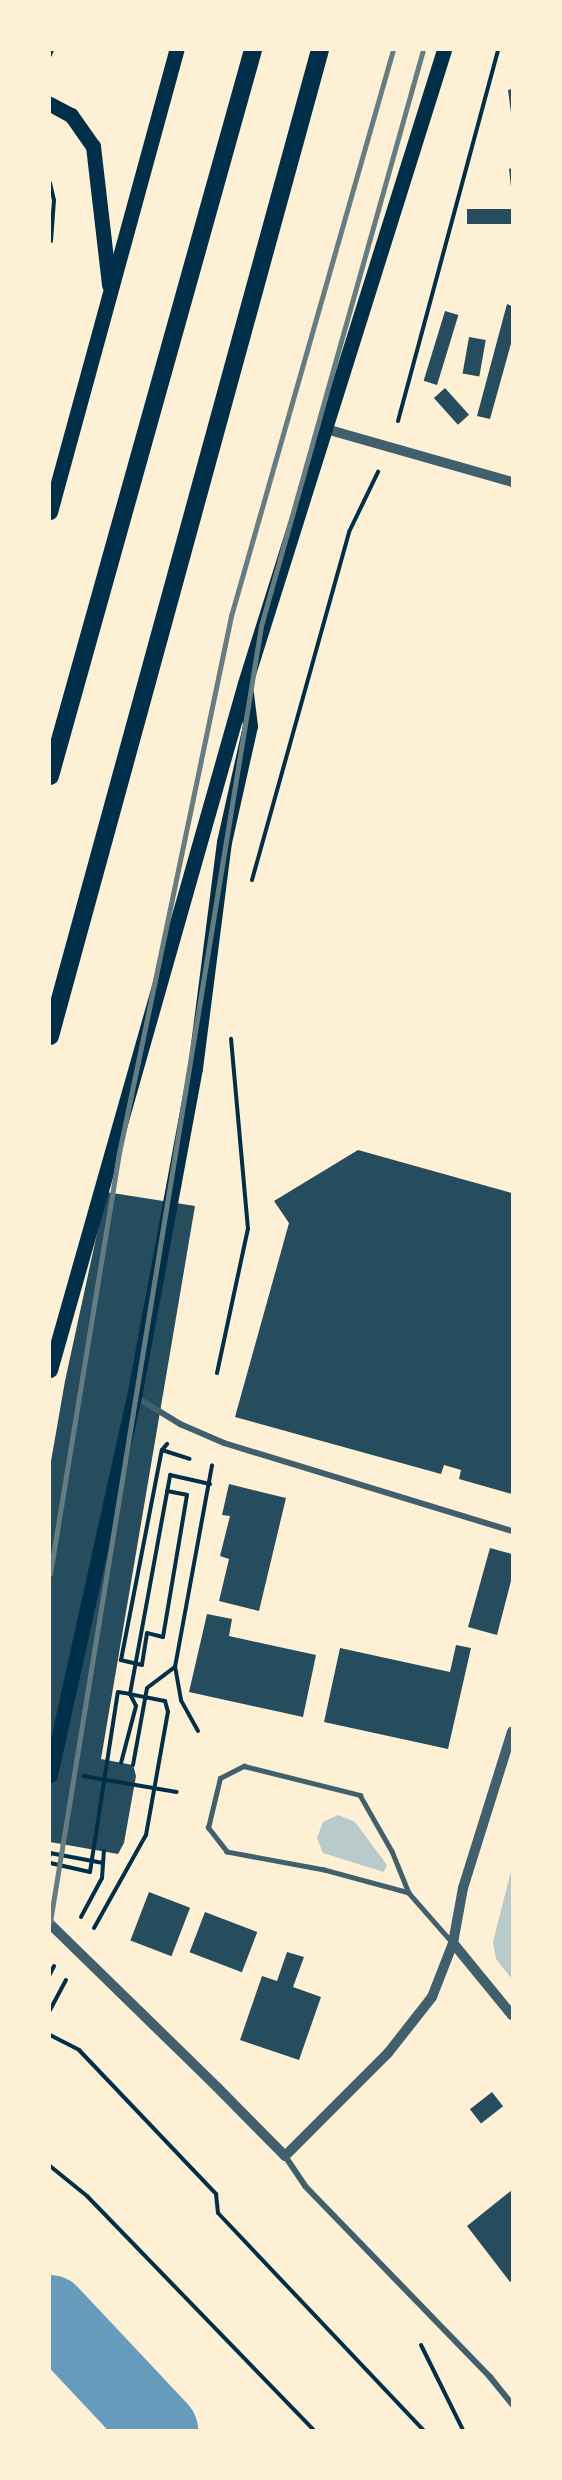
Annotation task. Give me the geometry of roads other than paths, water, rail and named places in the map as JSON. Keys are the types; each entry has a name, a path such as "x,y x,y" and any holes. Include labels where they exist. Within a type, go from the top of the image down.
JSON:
{"highway":[{"path":"210,203 246,50"},
{"path":"50,776 253,50"},
{"path":"50,1036 320,50"},
{"path":"273,218 329,50"}],"main road":[{"path":"50,512 176,50"},
{"path":"50,1370 245,683 444,50"},
{"path":"50,104 71,115 93,146 110,294"},
{"path":"50,1775 134,1397 195,1068 224,842 249,726 245,683"}],"street":[{"path":"326,429 513,482"},
{"path":"134,1397 180,1424 224,1443 513,1531"},
{"path":"285,2156 388,2053 432,1997 453,1943 463,1888 513,1732"},
{"path":"50,1924 285,2156 305,2186 490,2377 513,2404"},
{"path":"453,1943 513,2015"}],"lane":[{"path":"409,1893 324,1870 227,1852 208,1828 220,1778 244,1766 360,1795 392,1851 409,1893 453,1943"}],"waterway":[{"path":"50,2313 160,2430"}],"railway":[{"path":"50,1574 118,1158 231,616 393,50"},
{"path":"50,1922 261,626 423,50"}]}
